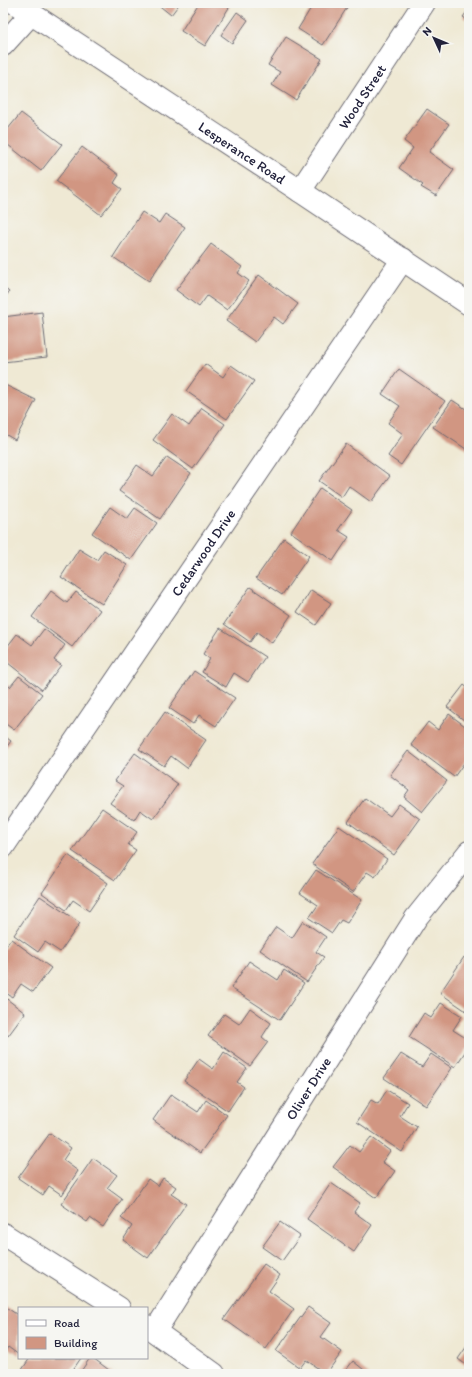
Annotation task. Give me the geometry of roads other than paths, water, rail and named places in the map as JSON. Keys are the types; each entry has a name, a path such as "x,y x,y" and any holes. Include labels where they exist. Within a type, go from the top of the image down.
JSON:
{"street":[{"name":"Wood Street","path":"300,190 424,3"},
{"name":"Lesperance Road","path":"23,8 300,190 469,304"},
{"path":"3,45 23,8"},
{"name":"Cedarwood Drive","path":"3,847 403,259"},
{"name":"Oliver Drive","path":"151,1329 416,918 469,852"},
{"path":"3,1234 117,1307"},
{"path":"151,1329 214,1374"}]}
